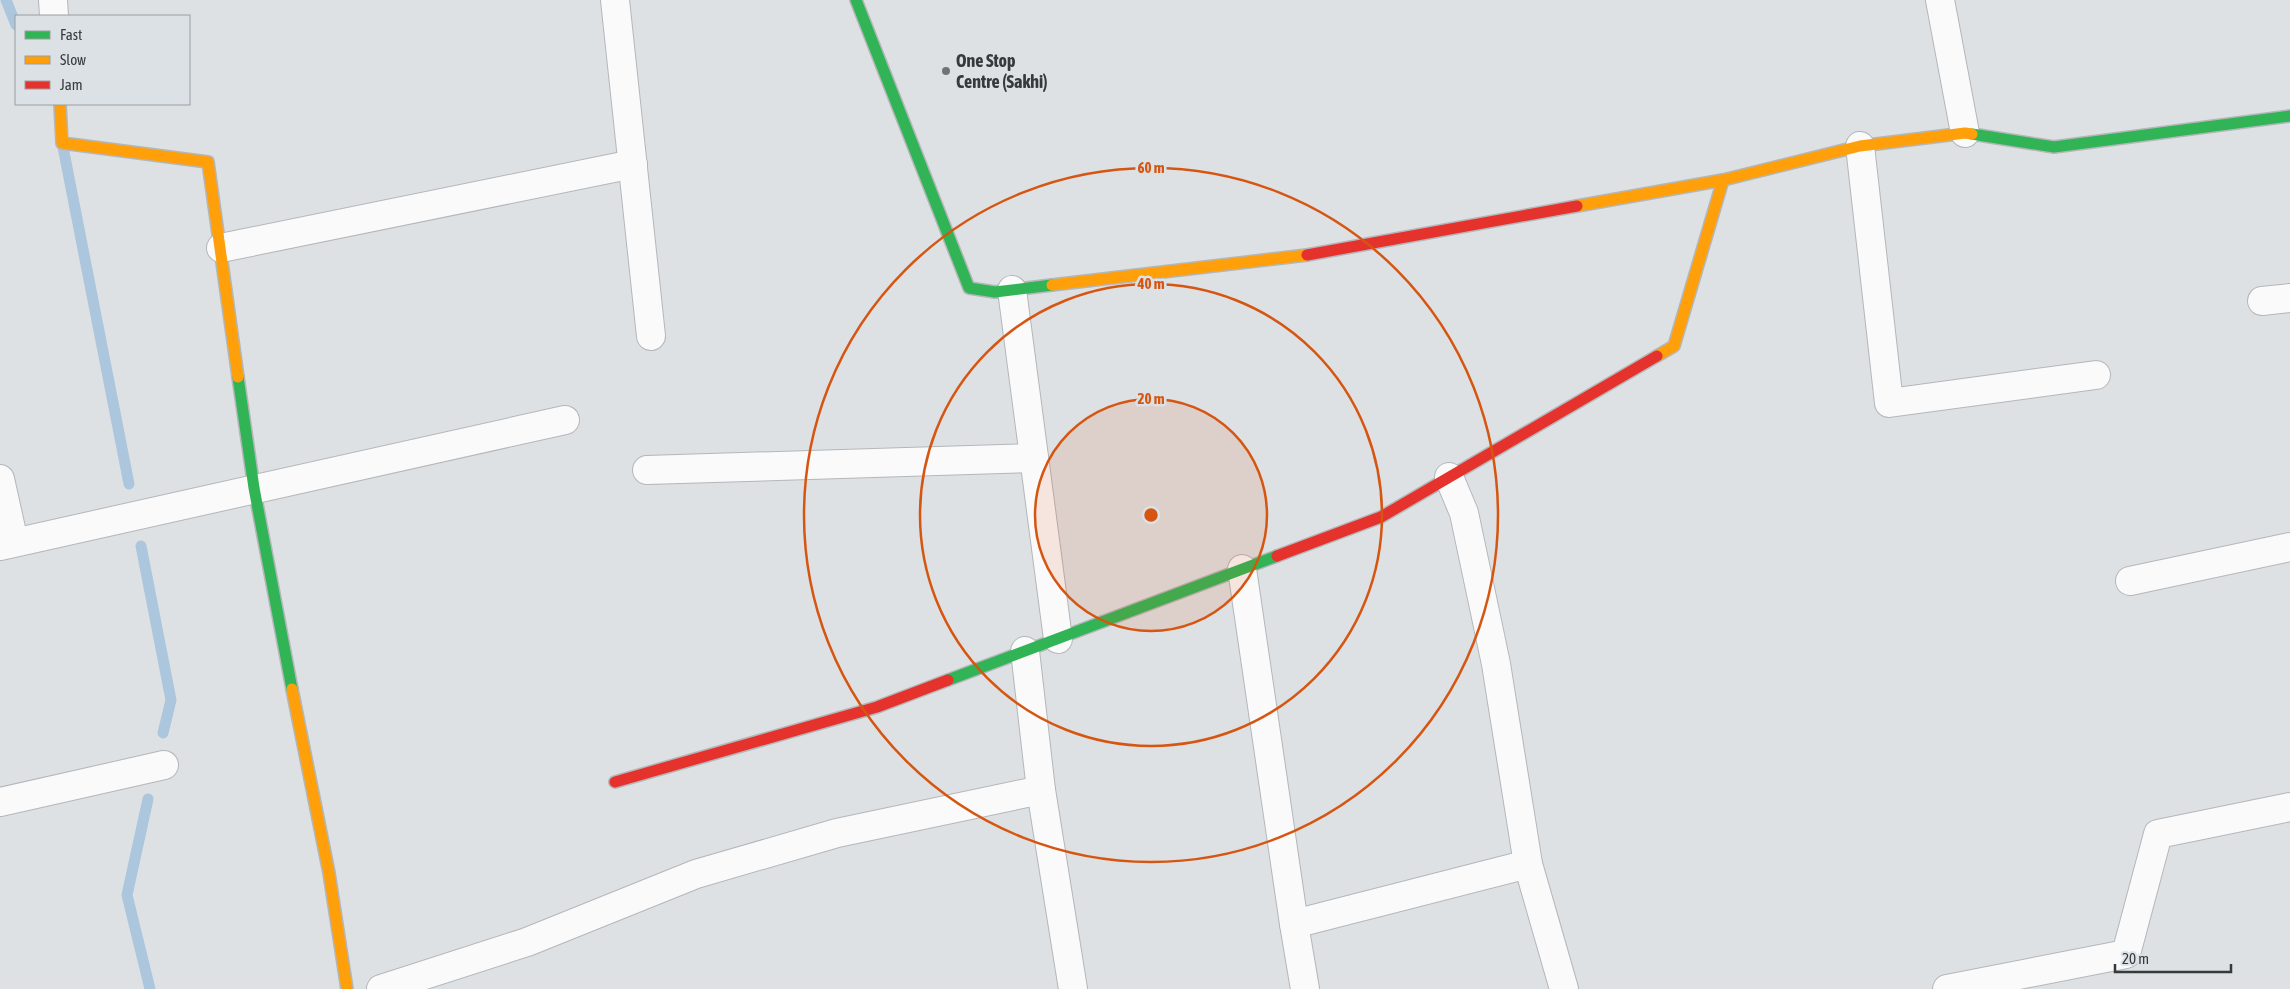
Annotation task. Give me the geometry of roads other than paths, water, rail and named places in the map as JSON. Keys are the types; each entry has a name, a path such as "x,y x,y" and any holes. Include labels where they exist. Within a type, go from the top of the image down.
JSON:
{"street":[{"path":"53,0 54,15"},
{"path":"615,0 651,336"},
{"path":"856,0 969,288 995,292 1299,257 1723,180 1860,146 1965,133 2054,147 2290,116"},
{"path":"1940,0 1965,133"},
{"path":"60,105 62,143 208,162 254,488 300,733 329,873 347,989"},
{"path":"1860,146 1889,403 2096,375"},
{"path":"221,248 633,164"},
{"path":"615,782 877,706 1381,517 1674,346 1723,180"},
{"path":"1012,290 1058,639"},
{"path":"2262,301 2290,298"},
{"path":"0,479 7,544 565,420"},
{"path":"646,470 1034,458"},
{"path":"1449,477 1464,513 1496,664 1528,864 1564,989"},
{"path":"2130,581 2290,547"},
{"path":"1242,570 1294,924 1306,989"},
{"path":"1025,651 1041,790 1073,989"},
{"path":"0,802 164,765"},
{"path":"381,989 527,942 696,874 837,834 1041,790"},
{"path":"1947,989 2126,954 2158,834 2290,807"},
{"path":"1294,924 1528,864"}],"waterway":[{"path":"6,0 15,22"},
{"path":"62,142 129,484"},
{"path":"141,546 171,700 163,733"},
{"path":"148,799 127,895 150,989"}],"place":[{"name":"One Stop Centre (Sakhi)","path":"946,71"}]}
